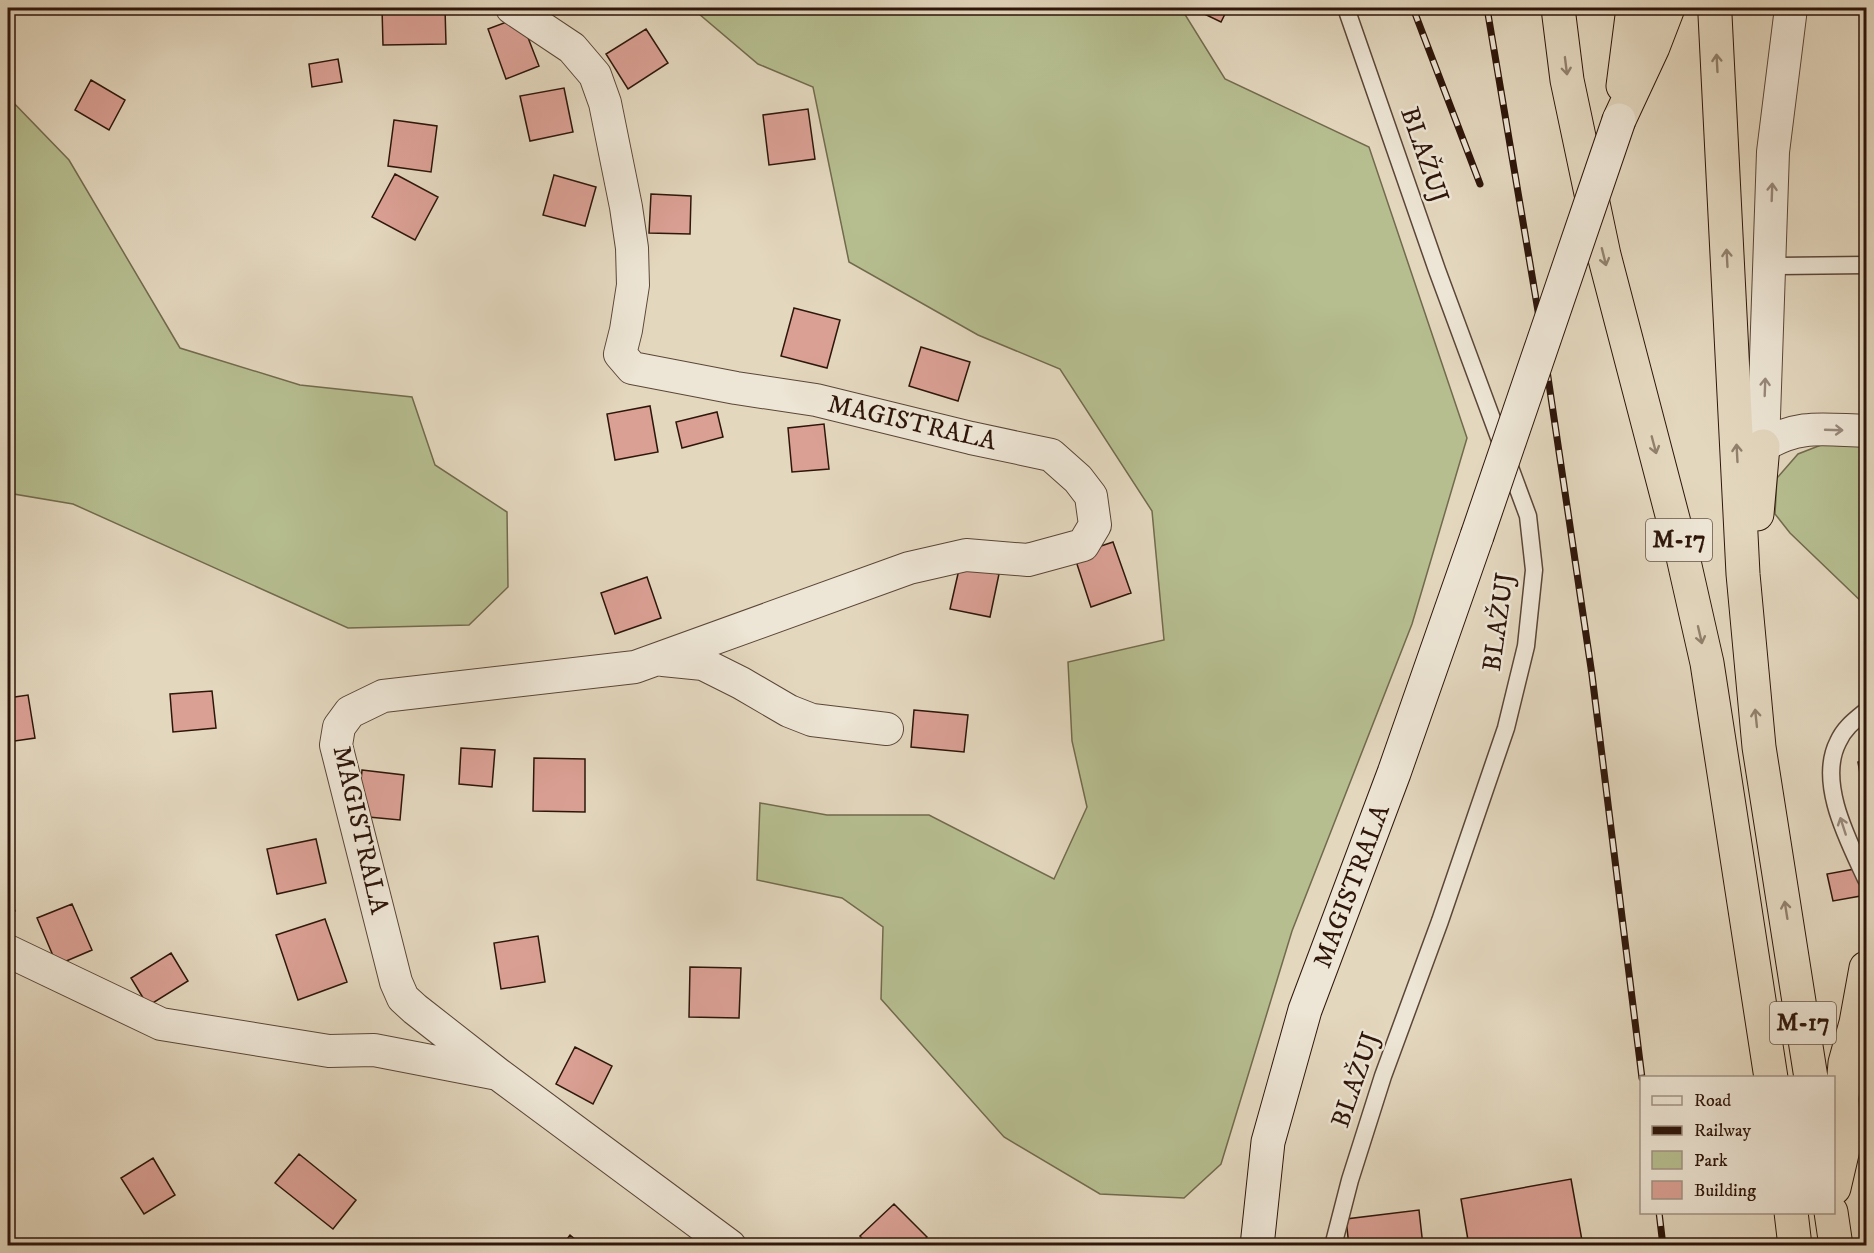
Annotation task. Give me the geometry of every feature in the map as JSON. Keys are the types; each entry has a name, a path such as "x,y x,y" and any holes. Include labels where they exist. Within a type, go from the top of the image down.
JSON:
{"highway":[{"name":"M-17","path":"1558,8 1567,80 1604,255 1683,557 1707,663 1771,1076"},
{"path":"1618,120 1633,8"},
{"path":"1618,120 1653,47 1668,8"},
{"name":"M-17","path":"1715,15 1743,574 1759,747 1811,1076"},
{"path":"1743,574 1755,529 1763,446"},
{"path":"1835,1180 1844,1145 1842,1099 1845,1063 1860,1004 1866,968"},
{"path":"1791,1214 1795,1245"},
{"path":"1831,1214 1836,1245"}],"main road":[{"name":"MAGISTRALA","path":"1257,1245 1268,1142 1305,1010 1394,773 1618,120"}],"street":[{"name":"MAGISTRALA","path":"512,8 572,48 595,75 605,103 632,248 633,285 620,354 632,368 735,388 816,400 1051,455 1078,479 1091,496 1095,525 1083,545 1028,560 966,555 909,568 635,667 383,696 350,712 339,727 336,745 396,982 403,998 498,1074 730,1245"},
{"path":"1763,446 1773,152 1791,8"},
{"path":"1763,446 1787,433 1807,429 1866,431"},
{"name":"MAGISTRALA","path":"659,659 703,664 789,711 812,720 887,729"},
{"name":"MAGISTRALA","path":"8,951 161,1024 329,1051 374,1050 498,1074"}],"lane":[{"name":"BLAŽUJ","path":"1333,1245 1350,1180 1383,1076 1440,921 1506,728 1526,646 1534,570 1528,516 1437,270 1346,8"},
{"path":"1769,266 1866,265"},
{"path":"1866,711 1849,726 1837,742 1831,768 1833,793 1845,832 1866,879"}],"green space":[{"path":"692,8 1181,8 1225,79 1369,147 1467,438 1412,624 1292,931 1221,1164 1184,1198 1100,1194 1004,1137 881,999 883,927 842,898 757,880 760,803 827,815 929,815 1054,879 1087,807 1072,741 1068,662 1164,640 1152,511 1060,369 978,335 849,262 813,87 758,64"},
{"path":"8,97 69,160 180,348 300,385 412,397 435,465 507,512 508,587 469,625 348,628 73,504 8,493"},
{"path":"1821,445 1866,446 1866,606 1790,533 1775,514 1777,478 1798,454"}],"building":[{"path":"382,8 445,8 446,44 383,45"},
{"path":"1192,8 1228,8 1221,22"},
{"path":"520,17 539,66 506,79 488,29"},
{"path":"646,29 668,63 628,89 606,54"},
{"path":"338,59 342,82 312,87 309,64"},
{"path":"91,80 125,100 109,130 75,110"},
{"path":"564,88 573,132 530,141 520,96"},
{"path":"808,109 815,159 769,165 763,115"},
{"path":"394,120 437,126 431,172 388,166"},
{"path":"395,174 438,197 415,240 372,217"},
{"path":"554,175 596,187 585,226 543,215"},
{"path":"651,194 691,196 690,234 649,233"},
{"path":"794,308 840,320 827,368 781,356"},
{"path":"921,347 970,362 958,401 909,386"},
{"path":"650,406 658,452 615,460 607,414"},
{"path":"717,412 723,437 682,448 676,422"},
{"path":"824,424 829,469 792,472 788,428"},
{"path":"1113,542 1131,593 1091,607 1074,555"},
{"path":"960,565 999,574 990,617 950,609"},
{"path":"647,577 661,618 615,634 601,593"},
{"path":"212,691 216,728 173,732 170,694"},
{"path":"28,695 35,738 8,742 8,698"},
{"path":"914,710 968,715 964,752 911,747"},
{"path":"461,748 495,750 492,787 459,784"},
{"path":"534,758 585,759 585,812 533,811"},
{"path":"1866,760 1866,808 1858,762"},
{"path":"362,770 404,775 400,820 358,816"},
{"path":"316,839 326,883 277,894 267,849"},
{"path":"1866,867 1866,895 1833,901 1827,874"},
{"path":"8,894 15,911 8,915"},
{"path":"72,904 92,950 57,965 37,918"},
{"path":"325,919 347,982 298,1000 276,935"},
{"path":"538,936 545,982 501,989 494,943"},
{"path":"171,953 188,981 148,1006 131,978"},
{"path":"690,967 741,968 739,1018 689,1017"},
{"path":"575,1047 612,1066 593,1104 556,1084"},
{"path":"299,1154 356,1200 333,1229 275,1183"},
{"path":"153,1158 175,1195 144,1214 121,1178"},
{"path":"1571,1179 1583,1246 1469,1246 1461,1199"},
{"path":"894,1204 927,1237 918,1246 869,1246 860,1236"},
{"path":"1419,1210 1423,1246 1349,1246 1346,1219"},
{"path":"570,1235 583,1246 562,1246"}],"railway":[{"path":"1413,8 1480,184"},
{"path":"1487,8 1540,323 1592,675 1642,1076"},
{"path":"1659,1214 1663,1246"}]}
